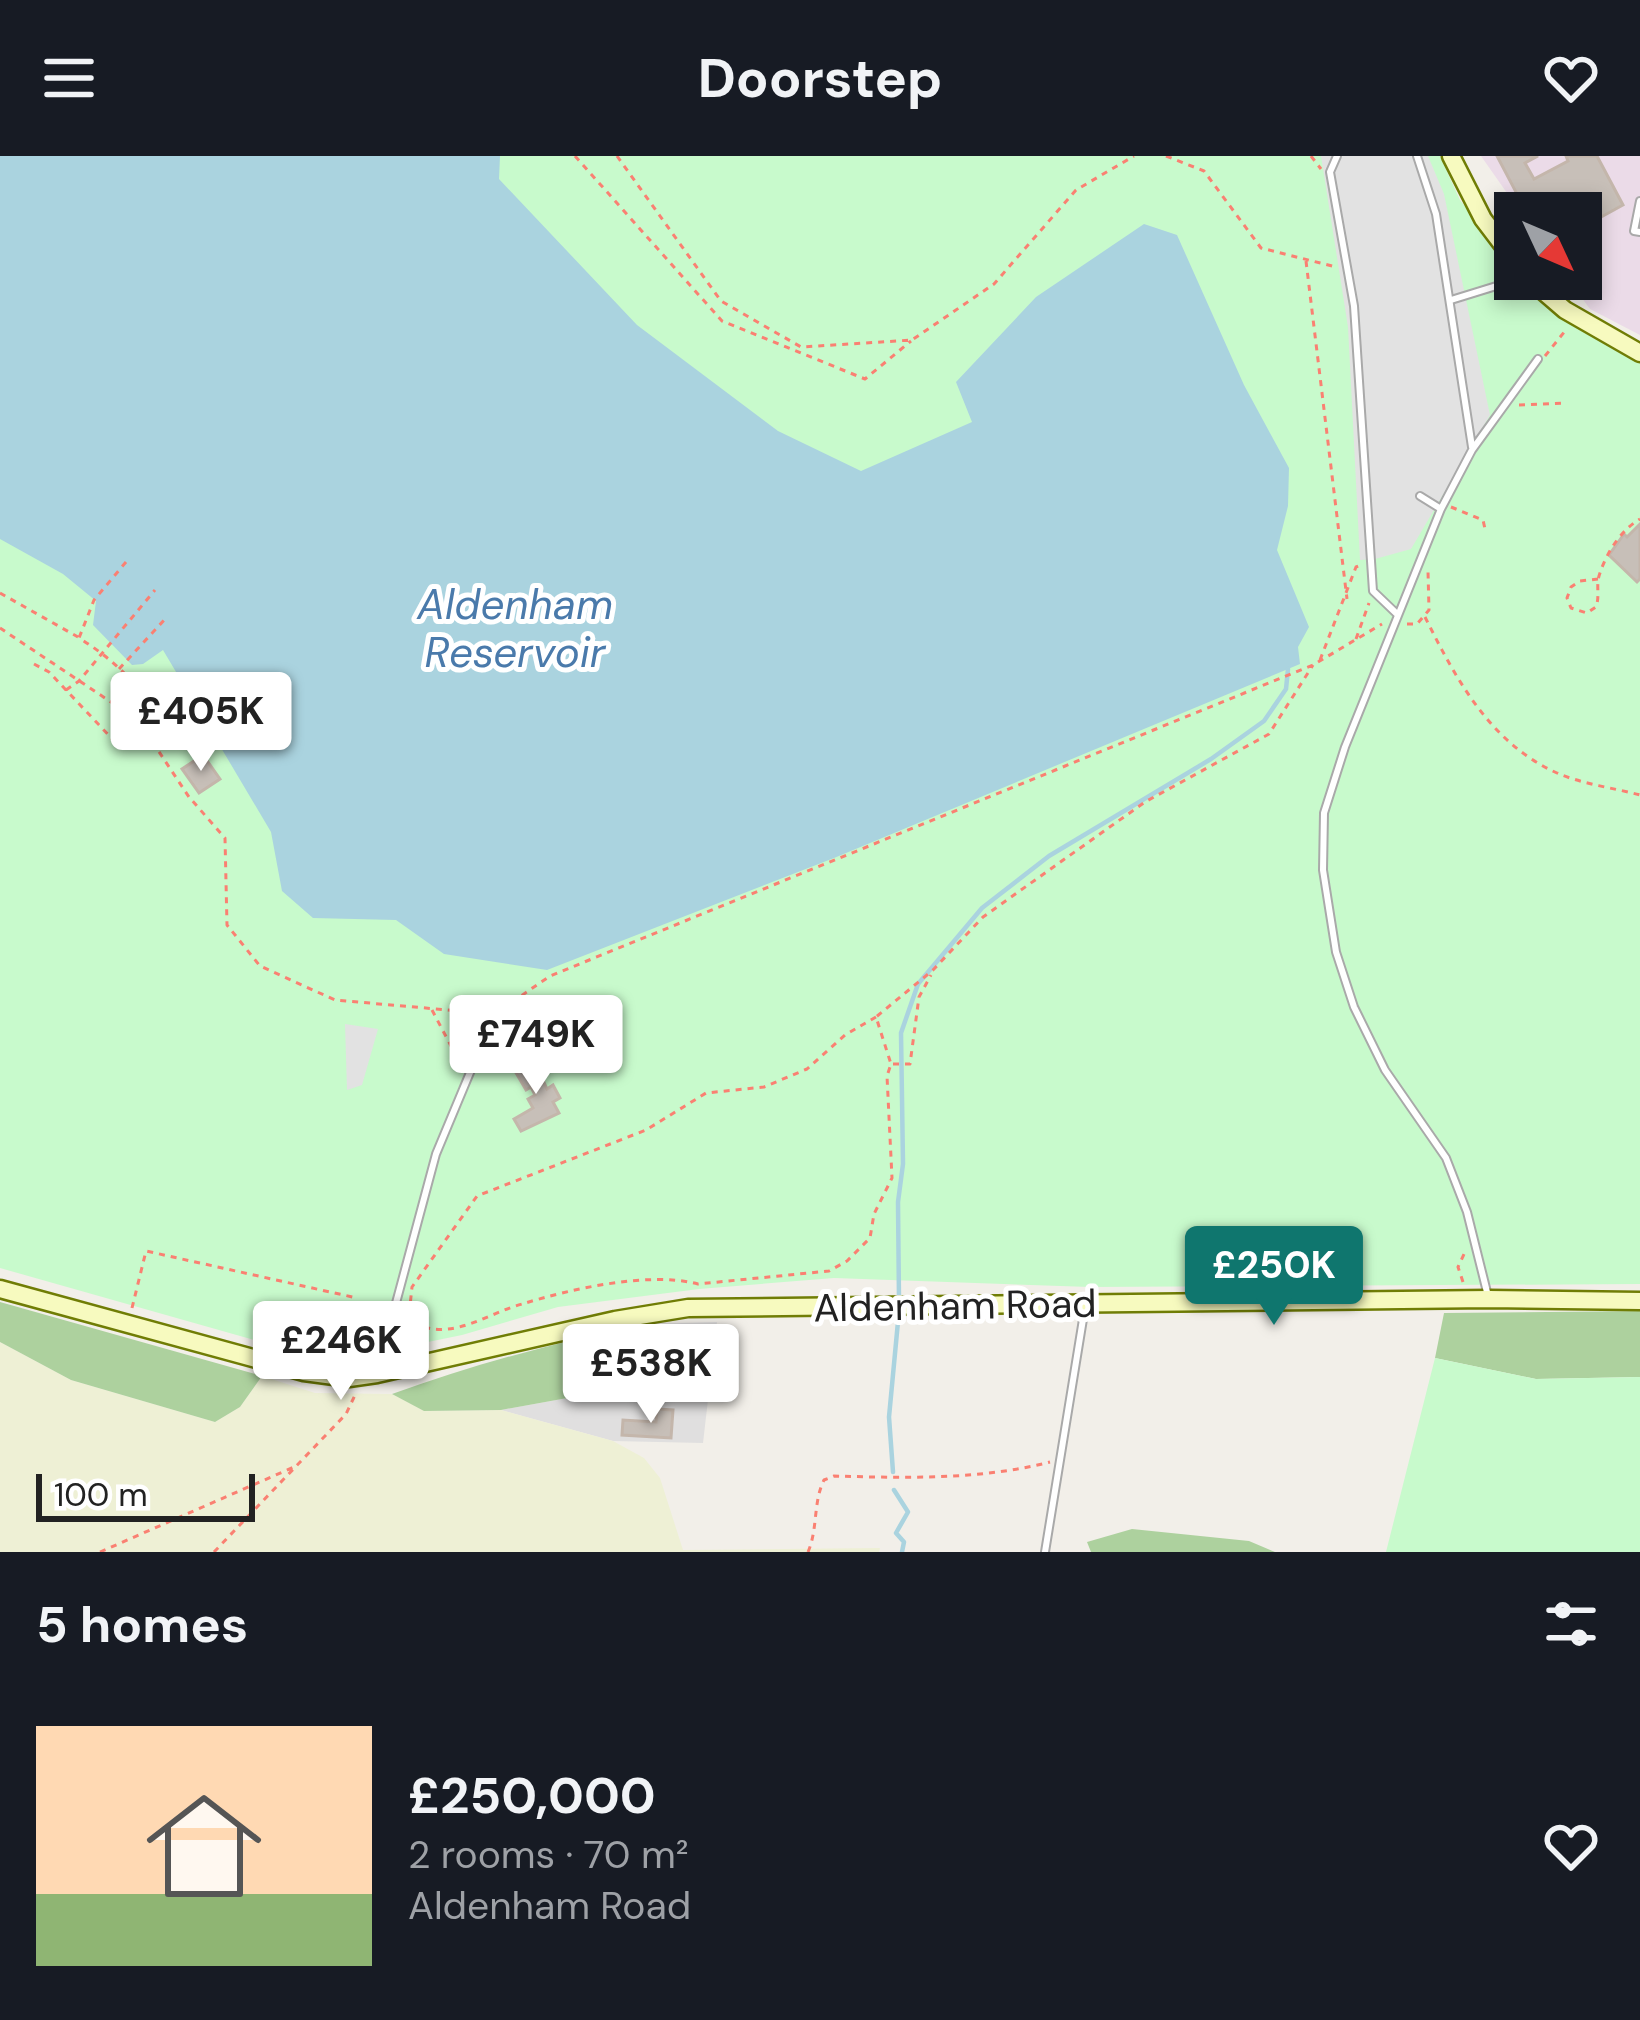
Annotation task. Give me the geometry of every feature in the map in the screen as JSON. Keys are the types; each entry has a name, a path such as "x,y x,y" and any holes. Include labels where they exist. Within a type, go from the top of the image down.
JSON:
{"street":[{"path":"1451,156 1494,233"},
{"path":"1556,300 1640,352"},
{"name":"Aldenham Road","path":"0,1288 304,1372 349,1378 379,1367 688,1308 1640,1301"}],"lane":[{"path":"1337,156 1330,172 1350,269 1369,562 1373,591 1395,618"},
{"path":"1417,156 1436,214 1472,450"},
{"path":"1640,201 1634,230 1640,232"},
{"path":"1451,301 1494,287"},
{"path":"1485,1299 1475,1244 1446,1158 1385,1070 1354,1007 1336,952 1323,870 1324,813 1395,618 1442,507 1472,450 1538,359"},
{"path":"1420,496 1442,507"},
{"path":"379,1367 436,1154 494,1015"},
{"path":"1045,1552 1086,1304"}],"path":[{"path":"575,156 722,321 865,379 994,284 1076,190 1134,156"},
{"path":"617,156 721,301 800,347 912,340"},
{"path":"1166,156 1204,171 1262,248 1350,269"},
{"path":"1306,261 1347,598"},
{"path":"1538,359 1550,354 1576,316"},
{"path":"1505,405 1565,404"},
{"path":"1442,507 1483,520 1485,529"},
{"path":"1598,579 1570,587 1571,608 1587,613 1596,607 1598,579 1620,534 1640,519"},
{"path":"0,628 138,720 189,796 225,838 227,925 260,965 335,1000 494,1015 550,976 1313,665 1395,618 1417,624 1429,610 1430,578 1423,551"},
{"path":"79,638 94,600 126,562"},
{"path":"1320,662 1356,567 1369,562"},
{"path":"66,690 79,681 154,590"},
{"path":"1355,641 1373,591"},
{"path":"0,593 102,652 156,709 167,735 155,746"},
{"path":"1425,617 1480,714 1528,754 1558,773 1640,795"},
{"path":"119,669 166,618"},
{"path":"34,664 118,745"},
{"path":"876,1017 893,1064 887,1076 892,1178 874,1214 870,1238 847,1262 830,1271 698,1284 647,1280 537,1300 450,1331 424,1327 415,1318 410,1306 412,1287 477,1196 646,1130 706,1093 764,1087 807,1069 931,972 983,917 1127,815 1269,734 1313,665"},
{"path":"893,1064 910,1064 919,997 931,972"},
{"path":"431,1009 455,1048 466,1081"},
{"path":"1475,1244 1462,1255 1458,1268 1463,1282 1485,1299"},
{"path":"128,1324 146,1251 357,1298"},
{"path":"214,1552 346,1414 358,1388"},
{"path":"808,1552 824,1480 1029,1468 1053,1461 1063,1448"},
{"path":"100,1552 296,1466"}],"shaded area":[{"path":"1321,156 1428,156 1444,194 1490,415 1411,549 1375,559 1360,560 1348,327"},
{"path":"1481,156 1640,156 1640,335 1590,309 1583,300 1602,300 1602,192 1506,192"},
{"path":"345,1024 378,1029 362,1085 347,1090"},
{"path":"717,1322 703,1443 613,1441 501,1410 639,1385 647,1324"}],"green space":[{"path":"0,156 1440,156 1460,200 1494,245 1494,300 1552,300 1640,359 1640,1284 1090,1287 834,1278 558,1307 462,1335 345,1359 286,1349 0,1268"},
{"path":"0,1302 262,1376 240,1407 215,1422 71,1380 0,1342"},
{"path":"1640,1311 1640,1377 1536,1379 1435,1358 1444,1313"},
{"path":"647,1324 639,1385 501,1410 424,1411 392,1394 518,1354"},
{"path":"0,1342 71,1380 215,1422 240,1407 262,1376 315,1393 392,1394 425,1411 501,1410 613,1441 644,1458 660,1478 683,1550 880,1548 879,1552 0,1552"},
{"path":"1435,1358 1536,1379 1640,1377 1640,1552 1386,1552"},
{"path":"1132,1529 1249,1541 1275,1552 1091,1552 1087,1542"}],"water":[{"name":"Aldenham Reservoir","path":"0,156 500,156 499,179 637,325 778,431 861,471 972,422 956,382 1036,297 1144,224 1177,235 1244,385 1289,468 1288,506 1277,550 1309,627 1298,647 1300,664 834,858 547,970 444,954 396,920 313,918 282,891 271,832 163,650 143,664 132,665 93,625 96,601 63,574 0,539"}],"building":[{"path":"1497,156 1538,156 1525,163 1534,179 1568,161 1566,156 1597,156 1623,205 1602,216 1602,192 1516,192"},
{"path":"1640,524 1637,582 1609,555 1624,534 1627,537"},
{"path":"203,755 220,779 199,793 182,769"},
{"path":"534,1060 547,1089 553,1085 560,1098 553,1102 559,1113 521,1131 514,1119 533,1108 528,1099 535,1095 531,1087 526,1090 515,1071"},
{"path":"657,1409 673,1410 671,1438 622,1435 623,1420 656,1422"}],"waterway":[{"path":"899,1300 901,1033 918,984 982,908 1049,856 1211,759 1264,721 1286,689 1288,669"},
{"path":"893,1472 889,1417 899,1311"},
{"path":"894,1490 908,1512 896,1533 904,1542 902,1552"}]}
